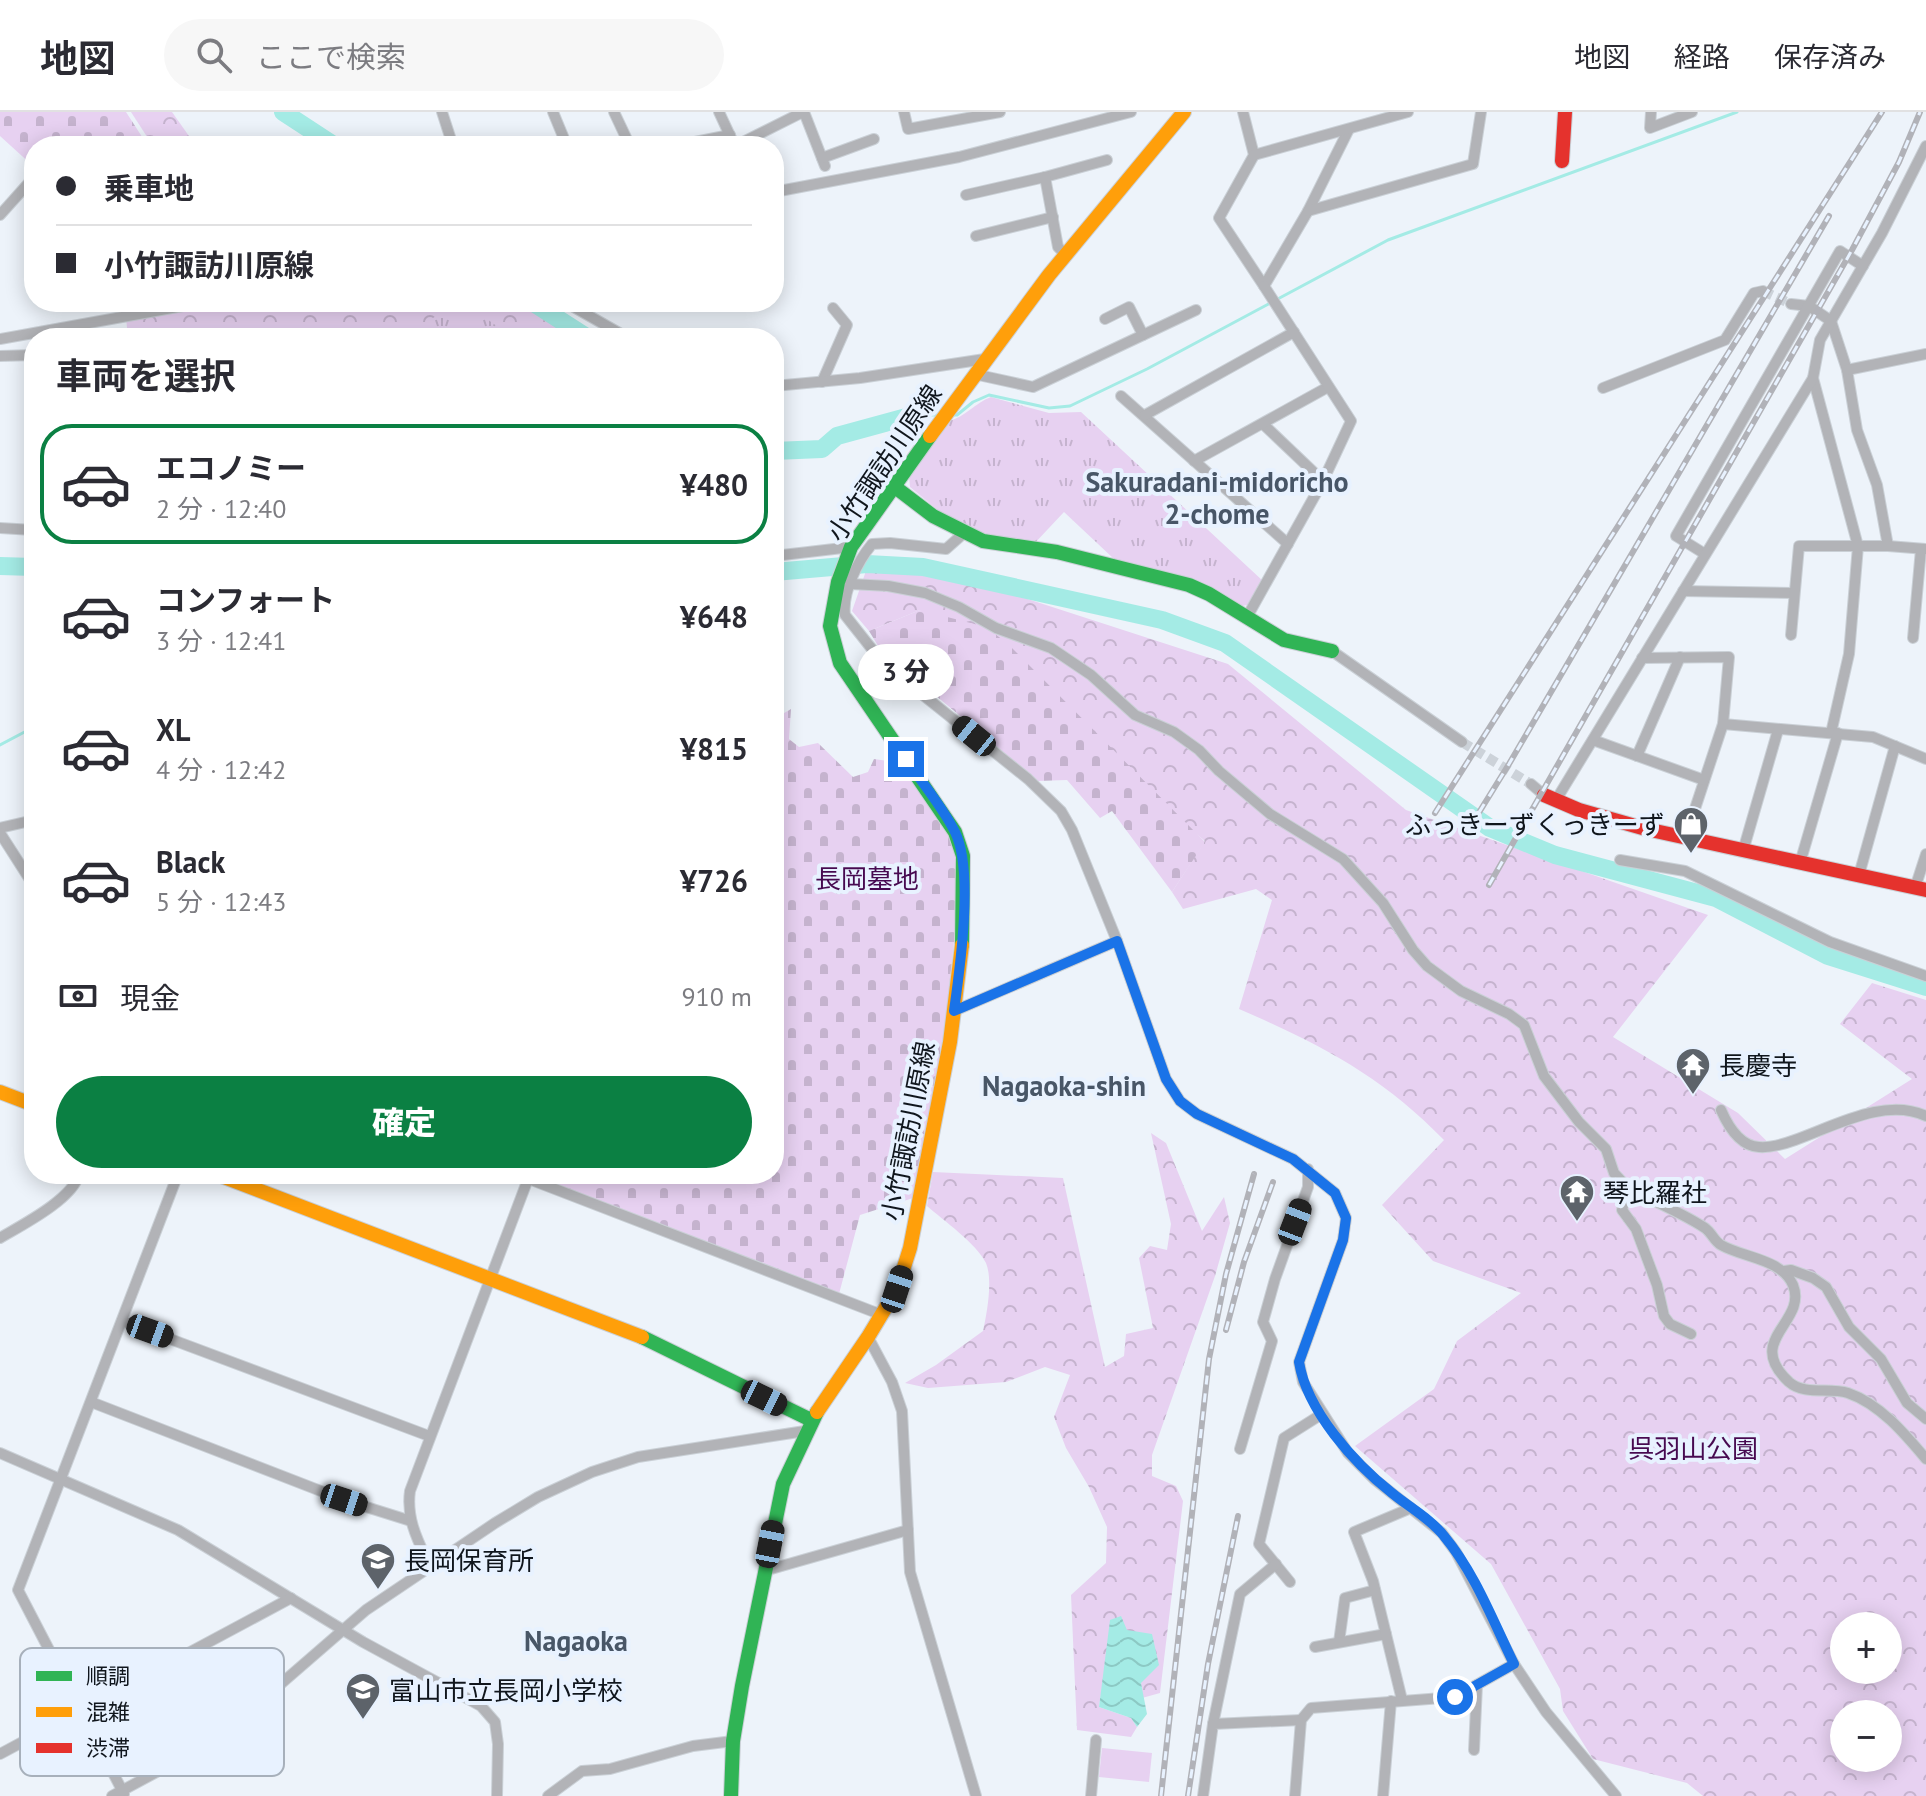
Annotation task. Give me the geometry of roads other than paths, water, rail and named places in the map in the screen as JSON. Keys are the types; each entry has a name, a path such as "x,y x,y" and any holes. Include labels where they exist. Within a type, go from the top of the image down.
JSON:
{"main road":[{"name":"小竹諏訪川原線","path":"731,1796 733,1741 783,1484 808,1426 897,1289 910,1248 962,954 963,856 955,832 840,663 830,626 845,583 850,550 985,359 1184,112"},
{"path":"1562,161 1565,112"},
{"path":"895,487 933,516 983,541 1057,552 1189,585 1284,640 1332,651"},
{"path":"1550,797 1579,810 1685,839 1921,889"},
{"path":"0,1092 24,1101"},
{"path":"243,1184 642,1337 808,1426"}],"street":[{"path":"442,112 450,136"},
{"path":"553,112 563,136"},
{"path":"614,112 625,136"},
{"path":"719,112 730,136"},
{"path":"747,136 803,112 823,162 874,139"},
{"path":"904,112 908,129 994,113"},
{"path":"784,190 959,157 1131,112"},
{"path":"1243,112 1254,155 1219,218 1351,421 1323,481 1247,617"},
{"path":"1254,155 1408,112"},
{"path":"1308,211 1473,164 1481,112"},
{"path":"1651,112 1650,128 1692,112"},
{"path":"1264,286 1308,211 1349,129"},
{"path":"1531,784 1550,797 1593,740 1813,378 1820,340 1926,146"},
{"path":"1919,158 1926,172"},
{"path":"966,195 1107,160"},
{"path":"1045,177 1058,247 1066,255"},
{"path":"0,215 24,188"},
{"path":"976,236 1053,217"},
{"path":"1705,554 1676,536 1840,251 1863,266"},
{"path":"1603,388 1725,340 1754,293 1763,291"},
{"path":"1791,304 1809,306 1831,321 1847,370 1857,430 1877,485 1888,546"},
{"path":"1105,319 1129,307 1143,335"},
{"path":"822,382 847,325 833,308"},
{"path":"974,374 1033,387 1196,310"},
{"path":"61,328 150,312"},
{"path":"582,312 610,328"},
{"path":"1145,415 1294,332"},
{"path":"0,339 24,335"},
{"path":"1847,370 1926,354"},
{"path":"0,356 24,355"},
{"path":"784,385 985,359"},
{"path":"1800,863 1834,733 1849,654 1858,546 1813,378"},
{"path":"1194,461 1328,387"},
{"path":"1121,396 1288,544"},
{"path":"1263,424 1323,481"},
{"path":"0,528 24,529"},
{"path":"964,533 946,549 872,544 845,583 845,615 883,663 1028,779 1061,811 1072,830 1117,941 1166,1079 1180,1101 1197,1114 1293,1159 1330,1186 1346,1218 1343,1240 1299,1362 1303,1382 1348,1453 1374,1479 1442,1533 1456,1552 1514,1664 1546,1712 1616,1796"},
{"path":"1791,635 1799,546 1888,546 1924,549 1913,638"},
{"path":"784,555 850,550"},
{"path":"845,583 925,593 959,607 996,628 1051,648 1091,675 1135,715 1174,732 1199,750 1270,814 1343,859 1383,903 1427,966 1461,991 1509,1014 1524,1025 1544,1076 1579,1122 1606,1149 1614,1173 1621,1182 1634,1192 1708,1229 1718,1244 1784,1271 1791,1270 1813,1278 1826,1287 1841,1317 1881,1359 1907,1403 1926,1419"},
{"path":"1683,591 1794,593"},
{"path":"1332,651 1462,742"},
{"path":"1637,756 1680,657"},
{"path":"1642,658 1729,657 1723,724 1685,839"},
{"path":"1723,724 1873,737 1926,759"},
{"path":"1743,851 1778,730"},
{"path":"1593,740 1704,780"},
{"path":"1859,875 1895,746"},
{"path":"24,823 0,831 24,870"},
{"path":"1921,889 1926,854"},
{"path":"1620,860 1685,871 1830,942 1926,976"},
{"path":"954,1011 1117,941"},
{"path":"1721,1110 1735,1133 1748,1144 1760,1147 1779,1145 1877,1111 1915,1111 1926,1116"},
{"path":"1240,1449 1272,1341 1263,1322 1308,1187 1308,1169"},
{"path":"0,1238 67,1194 77,1184"},
{"path":"48,1648 18,1590 174,1184"},
{"path":"430,1567 411,1521 408,1504 410,1491 526,1184"},
{"path":"541,1184 882,1315"},
{"path":"1634,1192 1624,1202 1622,1210 1636,1229 1657,1285 1664,1316 1670,1324 1691,1334"},
{"path":"1784,1271 1793,1284 1796,1304 1773,1343 1773,1359 1778,1370 1793,1385 1813,1391 1846,1393 1864,1401 1910,1439 1926,1459"},
{"path":"122,1321 429,1436"},
{"path":"868,1337 892,1382 902,1411 910,1572 976,1796"},
{"path":"91,1402 344,1500 411,1521"},
{"path":"1290,1582 1259,1544 1284,1438 1322,1414"},
{"path":"284,1680 342,1629 538,1497 592,1472 653,1455 808,1426"},
{"path":"0,1453 178,1530 342,1629 481,1706 495,1722 498,1744 497,1796"},
{"path":"1383,1796 1396,1700 1386,1634 1375,1590 1354,1532 1411,1508"},
{"path":"764,1571 908,1530"},
{"path":"1203,1796 1213,1724 1240,1594 1276,1564"},
{"path":"1339,1642 1345,1598 1375,1590"},
{"path":"196,1648 291,1598"},
{"path":"1315,1647 1386,1634"},
{"path":"1295,1796 1301,1720 1311,1708 1455,1697 1514,1664"},
{"path":"1474,1750 1477,1685"},
{"path":"1213,1724 1301,1720"},
{"path":"1091,1796 1096,1740"},
{"path":"548,1796 582,1771 610,1769 693,1746 733,1741"},
{"path":"0,1754 20,1743"},
{"path":"120,1794 152,1776"}],"water":[{"path":"1121,1616 1127,1630 1152,1634 1159,1665 1141,1683 1147,1714 1137,1727 1131,1718 1099,1707 1110,1620"}],"waterway":[{"path":"283,112 320,136"},
{"path":"952,415 989,395 1049,408 1070,406 1147,369 1388,240 1737,112"},
{"path":"548,312 572,328"},
{"path":"914,415 937,415"},
{"path":"784,451 822,449 837,436 914,415"},
{"path":"784,571 867,564 923,567 1162,620 1225,643 1490,828 1555,855 1716,898 1828,956 1926,987"},
{"path":"0,566 24,567"},
{"path":"0,745 24,732"}],"tunnel":[{"path":"1763,291 1791,304"},
{"path":"1462,742 1531,784"}],"railway":[{"path":"1435,813 1882,112"},
{"path":"1489,885 1852,250 1899,162 1920,112"},
{"path":"1470,827 1829,216"},
{"path":"1161,1796 1209,1359 1226,1274 1254,1174"},
{"path":"1226,1330 1244,1262 1273,1182"},
{"path":"1188,1796 1208,1664 1238,1516"}],"place":[{"name":"ふっきーずくっきーず","path":"1691,855"},
{"name":"長慶寺","path":"1693,1096"},
{"name":"琴比羅社","path":"1577,1223"},
{"name":"長岡保育所","path":"378,1591"},
{"name":"富山市立長岡小学校","path":"363,1721"}],"district":[{"name":"Sakuradani-midoricho 2-chome","path":"1217,497"},
{"name":"Nagaoka-shin","path":"1064,1085"},
{"name":"Nagaoka","path":"576,1640"}],"park label":[{"name":"長岡墓地","path":"867,878"},
{"name":"呉羽山公園","path":"1693,1448"}]}
